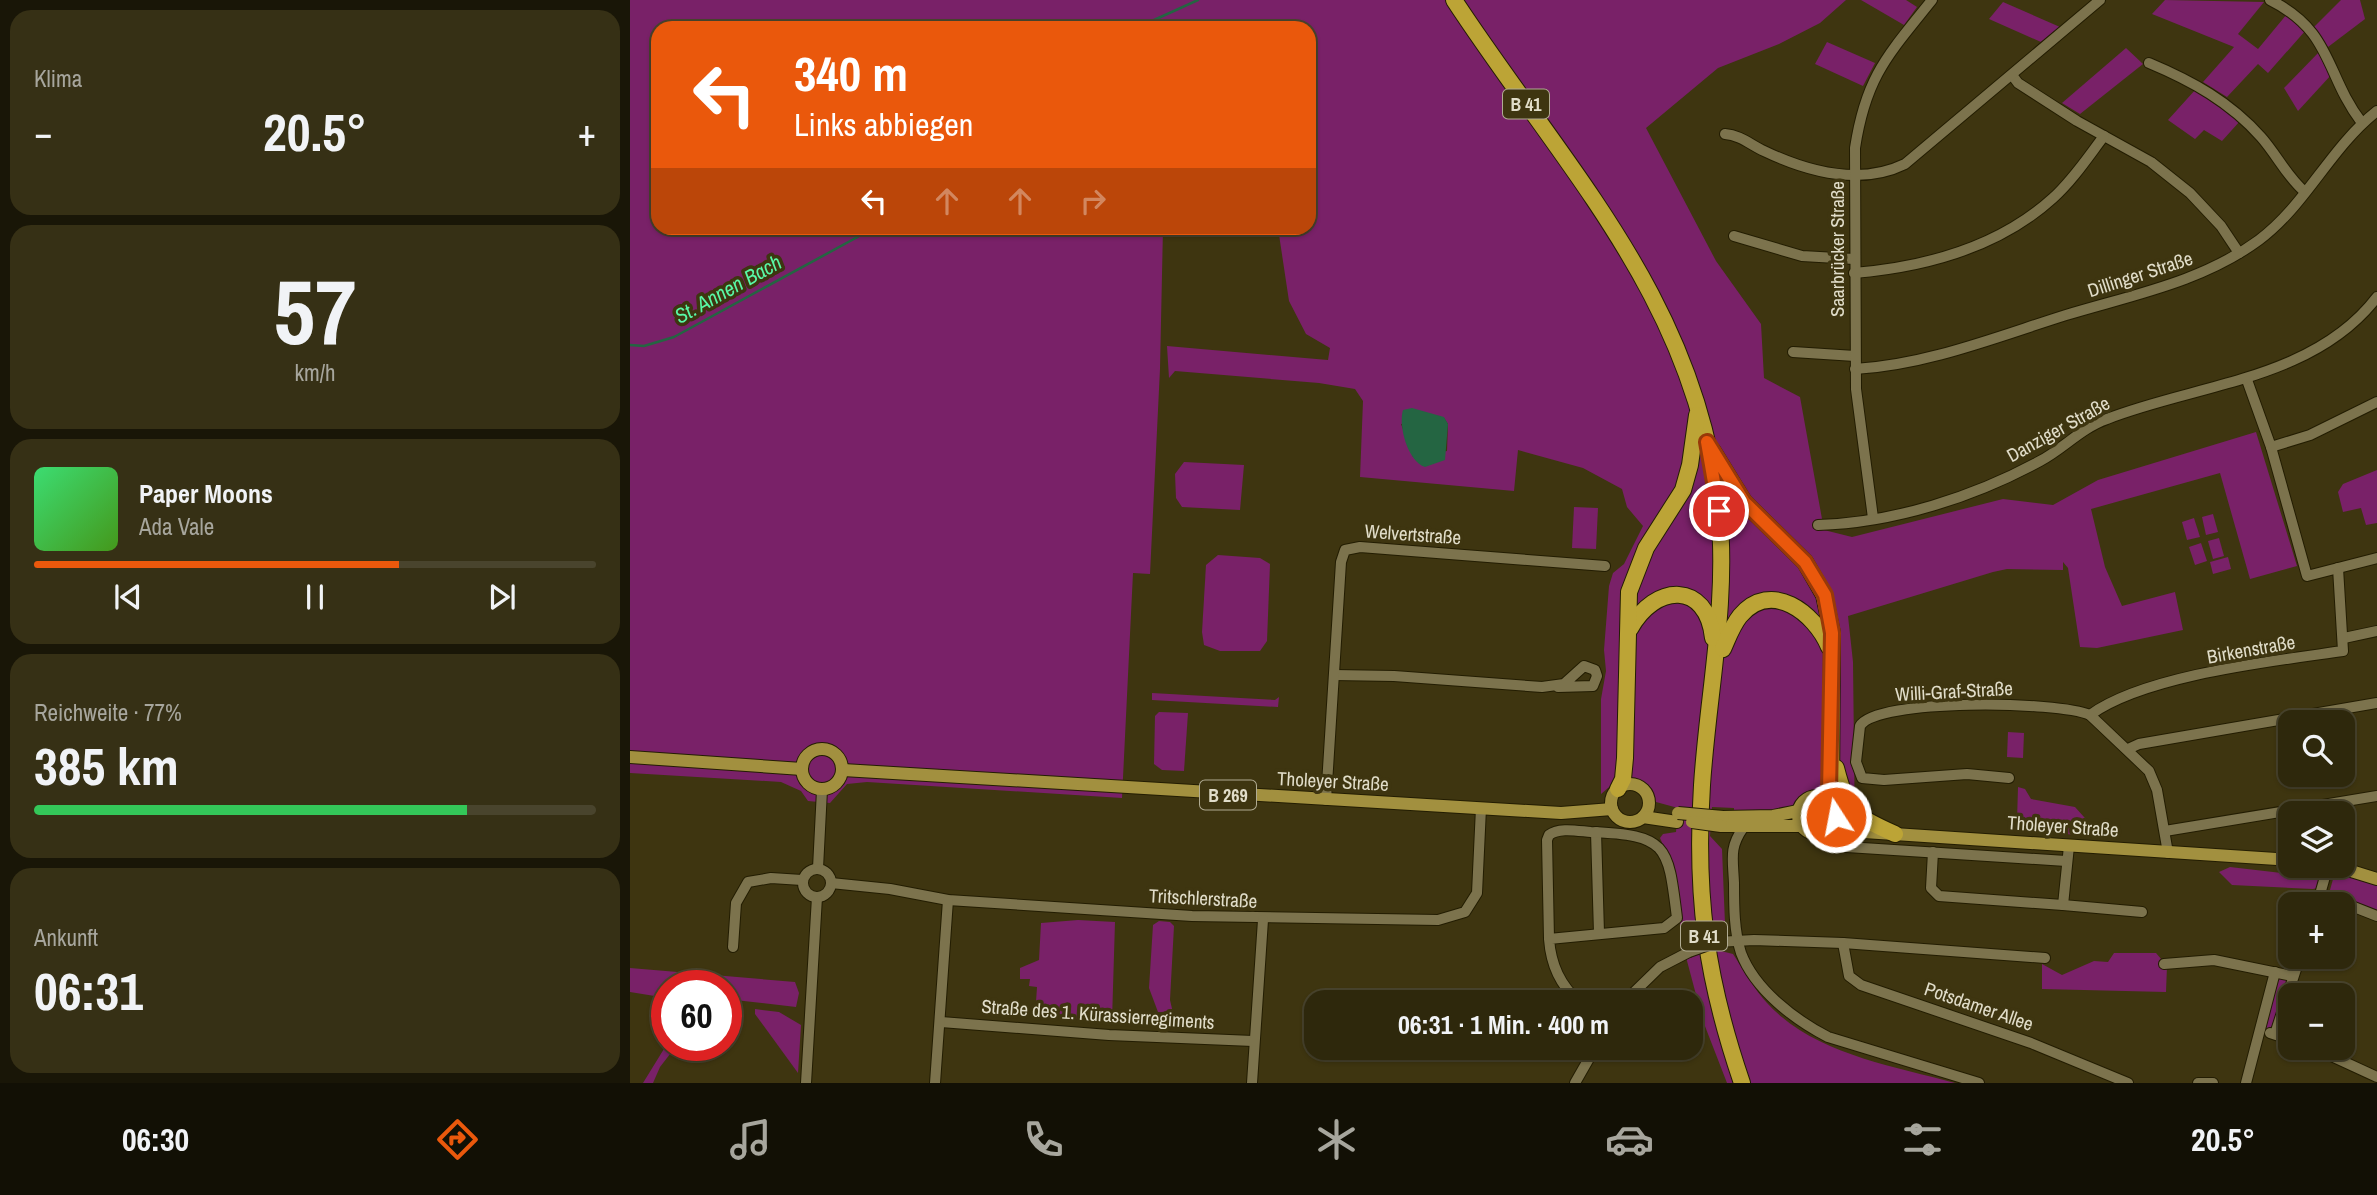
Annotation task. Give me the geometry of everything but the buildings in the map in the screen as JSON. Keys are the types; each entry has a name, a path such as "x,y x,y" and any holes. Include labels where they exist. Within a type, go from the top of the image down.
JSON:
{"highway":[{"name":"B 41","path":"1454,0 1636,262 1673,336 1699,405 1719,511 1722,568 1717,665 1702,783 1699,896 1713,987 1742,1083"},
{"path":"1618,789 1623,779 1625,758 1629,592 1646,548 1683,490 1690,465 1699,405"},
{"path":"1707,442 1744,502 1796,552 1816,578 1829,612 1831,752 1825,799"},
{"path":"1628,633 1643,607 1653,600 1666,596 1688,598 1709,614 1717,665"},
{"path":"1717,665 1739,616 1757,604 1769,601 1790,604 1804,610 1824,634 1831,653"},
{"path":"1831,752 1849,808 1859,817 1895,834"},
{"path":"1625,758 1636,785"}],"main road":[{"path":"826,749 836,754 843,770 834,786 822,790 807,784 802,769 809,754 826,749"},
{"path":"630,757 802,769"},
{"name":"Tholeyer Straße","path":"843,770 1561,813 1612,809"},
{"path":"1612,809 1613,796 1618,789 1636,785"},
{"name":"B 269","path":"1636,785 1662,811 1677,818"},
{"path":"1825,799 1836,812 1835,822"},
{"name":"B 269","path":"1719,822 1798,811 1806,800 1825,799"},
{"path":"1643,817 1649,800"},
{"name":"B 269","path":"1612,809 1625,821 1643,817 1719,822 1743,828 1801,826 1810,833 1822,834 1835,822"},
{"path":"1798,811 1801,826"},
{"name":"Tholeyer Straße","path":"1835,822 1864,832 2278,859"},
{"path":"2355,872 2377,879"}],"street":[{"name":"Saarbrücker Straße","path":"1873,518 1860,429 1855,369 1854,174 1860,115 1866,94 1894,47 1932,0"},
{"path":"1725,134 1737,136 1783,160 1803,166 1876,175 1905,164 2100,0"},
{"path":"2270,0 2303,21 2315,35 2362,123"},
{"path":"2149,63 2189,80 2239,114 2263,139 2295,183 2305,192"},
{"path":"2012,75 2028,89 2151,162 2190,193 2221,226 2239,253"},
{"name":"Dillinger Straße","path":"1855,369 1978,343 2176,283 2239,253 2273,228 2362,123 2377,111"},
{"path":"1854,273 1940,261 2012,226 2053,198 2104,136"},
{"path":"1734,236 1802,256 1854,259"},
{"name":"Danziger Straße","path":"1818,525 1844,524 1873,518 1985,487 2044,460 2104,419 2247,380 2326,341 2366,312 2377,297"},
{"path":"1793,352 1855,356"},
{"path":"2247,380 2271,447 2307,576 2377,558"},
{"path":"2271,447 2310,435 2377,402"},
{"name":"Welvertstraße","path":"1326,800 1341,556 1351,548 1605,566"},
{"path":"2337,568 2344,638 2377,631"},
{"name":"Birkenstraße","path":"2090,715 2136,692 2178,681 2259,664 2343,651 2344,638"},
{"path":"1334,675 1558,687"},
{"path":"2128,749 2139,744 2377,703"},
{"name":"Willi-Graf-Straße","path":"2009,778 1967,774 1884,780 1862,778 1856,762 1860,726 1871,715 1930,707 2043,705 2078,710 2090,715 2128,749 2153,779 2168,853"},
{"path":"818,868 822,790"},
{"path":"2165,831 2377,796"},
{"name":"Tritschlerstraße","path":"831,883 869,886 948,900 1263,920 1338,917 1438,920 1455,917 1472,905 1477,893 1481,808"},
{"path":"1719,822 1732,843 1738,940 1752,973 1789,1013 1807,1026 1861,1049 1979,1083"},
{"path":"1732,843 1743,828"},
{"path":"1549,939 1664,928 1676,918 1671,868 1659,846 1638,835 1596,832 1553,832 1546,840 1549,939 1553,968 1570,990"},
{"path":"1596,832 1598,933"},
{"path":"2063,905 2069,846"},
{"path":"1847,847 2066,861"},
{"path":"1933,852 1931,888 1939,896 2142,912"},
{"path":"818,868 826,872 831,883 825,894 817,897 807,894 802,880 810,870 818,868"},
{"path":"733,947 736,903 748,883 771,878 802,880"},
{"path":"806,1083 817,897"},
{"path":"935,1083 948,900"},
{"path":"2355,910 2377,916"},
{"path":"1252,1083 1263,920"},
{"path":"1636,990 1660,967 1689,952 1717,942 1738,940 1843,943 2045,958"},
{"name":"Potsdamer Allee","path":"1843,943 1849,976 1861,985 2031,1043 2128,1083"},
{"path":"2164,964 2214,960 2292,976"},
{"path":"2275,1034 2295,969"},
{"path":"2246,1083 2275,972"},
{"name":"Straße des 1. Kürassierregiments","path":"941,1022 1109,1035 1253,1041"},
{"path":"2260,1030 2278,1035"},
{"path":"1575,1083 1588,1060"},
{"path":"2340,1060 2377,1077"},
{"path":"2198,1083 2213,1083"}],"shaded area":[{"path":"630,0 1846,0 1820,23 1779,44 1718,68 1646,128 1716,261 1761,324 1764,378 1800,397 1824,530 1852,537 2003,499 2053,505 2098,480 2256,432 2297,566 2250,579 2220,473 2091,509 2105,567 2122,606 2175,592 2183,630 2097,648 2080,647 2068,568 2063,562 2063,570 2007,569 1848,616 1853,662 1855,835 1734,829 1734,808 1712,807 1710,836 1722,849 1725,924 1723,932 1714,934 1717,950 1733,954 1767,1003 1807,1034 1854,1055 1955,1083 1727,1083 1703,1021 1703,990 1695,990 1682,942 1674,869 1660,838 1663,834 1676,832 1678,808 1656,802 1643,784 1628,779 1615,782 1601,794 1601,699 1606,671 1604,650 1609,586 1613,573 1624,564 1643,526 1627,507 1622,489 1583,468 1518,450 1514,491 1360,477 1363,401 1355,389 1319,383 1175,371 1169,378 1167,346 1328,360 1330,348 1306,334 1289,301 1279,235 1316,235 1316,21 651,21 651,235 1163,235 1160,369 1150,574 1133,573 1122,798 867,782 847,784 830,803 808,801 801,791 781,782 630,773","holes":["1444,418 1448,424 1447,451 1413,457 1401,424"]},
{"path":"1861,0 1906,0 1917,7 1904,25"},
{"path":"2165,0 2264,2 2238,34 2258,49 2287,14 2306,30 2268,73 2258,64 2227,97 2203,82 2234,47 2152,14"},
{"path":"2341,0 2360,0 2365,19 2328,47 2314,27"},
{"path":"2003,2 2060,27 2041,42 1989,19"},
{"path":"1827,42 1875,63 1863,86 1815,64"},
{"path":"2126,48 2143,64 2080,114 2062,103"},
{"path":"2320,51 2332,74 2298,111 2284,88"},
{"path":"2196,89 2240,121 2222,141 2204,130 2195,139 2168,120"},
{"path":"1412,408 1444,417 1448,424 1445,460 1425,467 1419,464 1409,451 1403,434 1402,417 1403,410"},
{"path":"1184,462 1244,465 1240,510 1182,507 1176,498 1175,474"},
{"path":"2377,470 2377,523 2366,525 2361,508 2343,512 2338,492 2343,484"},
{"path":"1574,507 1598,508 1596,549 1572,548"},
{"path":"2213,514 2218,532 2206,535 2202,517"},
{"path":"2194,518 2200,537 2187,540 2182,522"},
{"path":"2219,538 2224,556 2213,559 2208,541"},
{"path":"2201,543 2207,561 2195,565 2189,547"},
{"path":"1218,555 1260,558 1270,564 1267,641 1260,651 1220,651 1204,645 1202,632 1206,565"},
{"path":"2228,557 2231,569 2213,574 2210,562"},
{"path":"1152,693 1275,700 1279,697 1278,707 1152,700"},
{"path":"1159,712 1188,713 1184,771 1162,770 1154,764 1155,716"},
{"path":"2008,732 2024,733 2023,758 2007,757"},
{"path":"2018,787 2025,789 2031,799 2075,807 2102,837 2029,831 2017,821"},
{"path":"2230,867 2278,873 2278,878 2324,878 2321,887 2313,889 2232,885 2219,872"},
{"path":"2333,878 2355,878 2377,884 2377,912 2355,903 2355,892 2330,890"},
{"path":"1078,920 1115,922 1112,1021 1035,1017 1037,987 1029,986 1030,979 1020,979 1020,968 1039,960 1041,923"},
{"path":"1159,921 1170,922 1174,926 1170,1000 1173,1013 1158,1012 1149,988 1153,925"},
{"path":"2114,953 2156,953 2167,966 2166,992 2042,989 2042,964 2062,975 2094,961 2108,962"},
{"path":"630,968 654,970 651,970 651,995 630,992"},
{"path":"2282,977 2288,981 2278,983 2278,1010 2272,1028 2268,1029 2266,1028 2278,979"},
{"path":"742,978 795,982 799,993 796,1007 742,1001"},
{"path":"755,1009 779,1012 801,1025 798,1073 755,1014"},
{"path":"657,1061 665,1061 653,1083 643,1083"}],"waterway":[{"name":"St. Annen Bach","path":"1154,20 1198,0"},
{"name":"St. Annen Bach","path":"630,345 644,346 674,337 861,235"}],"route":[{"path":"1719,511 1707,442 1744,502 1805,562 1825,595 1832,633 1829,792 1836,817"}]}
